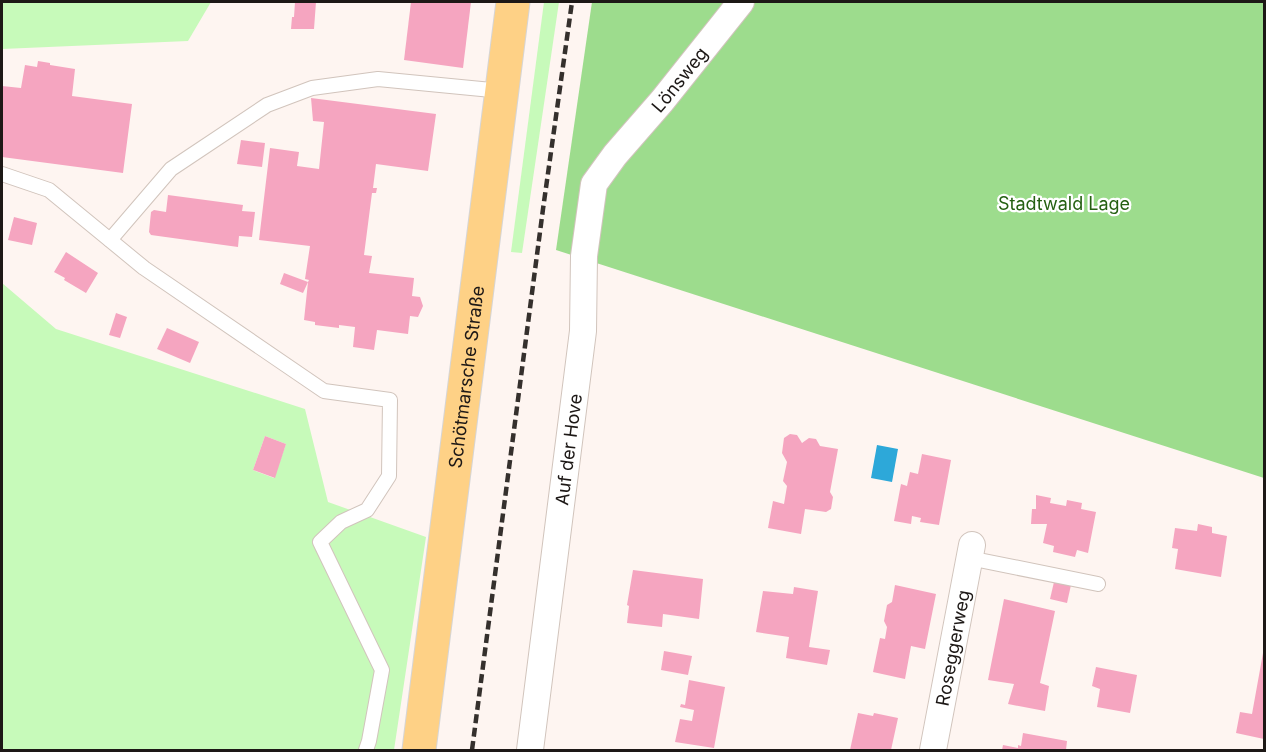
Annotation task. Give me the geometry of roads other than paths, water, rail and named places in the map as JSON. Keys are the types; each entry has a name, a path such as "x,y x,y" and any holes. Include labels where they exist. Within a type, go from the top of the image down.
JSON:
{"main road":[{"name":"Schötmarsche Straße","path":"419,750 513,2"}],"street":[{"name":"Lönsweg","path":"615,155 662,101 741,2"},
{"name":"Auf der Hove","path":"530,750 583,332 584,256 594,184 615,155"},
{"name":"Roseggerweg","path":"933,750 971,552"}],"lane":[{"path":"110,240 171,169 267,105 312,88 378,79 502,91"},
{"path":"2,174 49,190 144,268 324,391 390,400 389,476 367,510 341,522 320,542 382,670 366,750"},
{"path":"971,552 1098,584"}],"water":[{"path":"877,445 898,449 892,482 871,478"}],"railway":[{"path":"472,750 572,2"}],"park label":[{"name":"Stadtwald Lage","path":"1064,203"}]}
